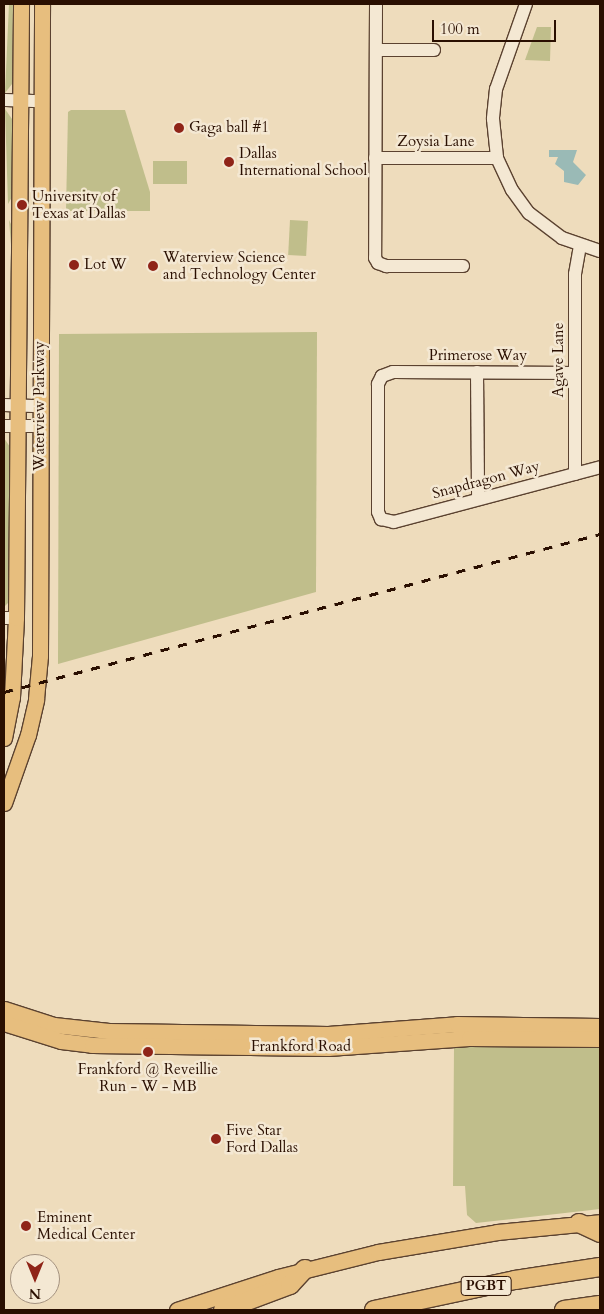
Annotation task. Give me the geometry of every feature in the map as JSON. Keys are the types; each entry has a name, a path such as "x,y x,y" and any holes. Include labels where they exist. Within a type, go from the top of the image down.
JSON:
{"highway":[{"path":"579,1224 600,1233"},
{"name":"PGBT","path":"374,1310 515,1280 600,1267"},
{"path":"222,1310 290,1285 305,1270"},
{"path":"564,1310 600,1305"}],"main road":[{"name":"Waterview Parkway","path":"4,738 12,697 10,618 20,426 21,4"},
{"name":"Waterview Parkway","path":"4,803 20,762 38,678 42,4"},
{"path":"20,325 40,325"},
{"name":"Frankford Road","path":"4,1009 54,1025 102,1031 301,1041 457,1024 600,1026"},
{"name":"Frankford Road","path":"4,1024 61,1041 84,1044 462,1038 600,1039"},
{"path":"177,1310 305,1270 438,1240 600,1222"}],"street":[{"path":"376,4 375,258 378,264 463,266"},
{"path":"526,4 496,89 493,119 497,158 512,190 529,213 580,246 600,251"},
{"path":"376,50 434,50"},
{"path":"4,100 41,101"},
{"name":"Zoysia Lane","path":"375,158 497,158"},
{"name":"Agave Lane","path":"575,474 575,274 580,246"},
{"name":"Primerose Way","path":"381,519 378,512 378,384 382,376 393,372 575,373"},
{"path":"477,372 478,499"},
{"path":"4,405 40,406"},
{"path":"4,426 40,426"},
{"name":"Snapdragon Way","path":"381,519 394,522 600,467"}],"shaded area":[{"path":"9,4 13,4 12,84 5,93"},
{"path":"537,27 551,27 550,61 525,60"},
{"path":"5,109 12,119 12,197 8,204"},
{"path":"71,110 125,110 150,192 150,211 66,211 68,112"},
{"path":"153,161 187,161 187,184 153,184"},
{"path":"9,220 12,226 9,368 11,245"},
{"path":"290,220 308,221 306,256 288,255"},
{"path":"317,332 316,592 58,664 59,334"},
{"path":"4,438 10,447 8,603 4,607"},
{"path":"454,1046 600,1047 600,1209 476,1223 467,1215 465,1186 453,1186"}],"water":[{"path":"549,150 577,150 573,162 586,175 578,185 564,182 564,171 555,164 558,157 549,157"}],"railway":[{"path":"4,692 600,534"}],"place":[{"name":"Gaga ball #1","path":"179,128"},
{"name":"Dallas International School","path":"229,162"},
{"name":"University of Texas at Dallas","path":"22,205"},
{"name":"Lot W","path":"74,265"},
{"name":"Waterview Science and Technology Center","path":"153,266"},
{"name":"Frankford @ Reveillie Run - W - MB","path":"148,1052"},
{"name":"Five Star Ford Dallas","path":"216,1139"},
{"name":"Eminent Medical Center","path":"26,1226"}]}
